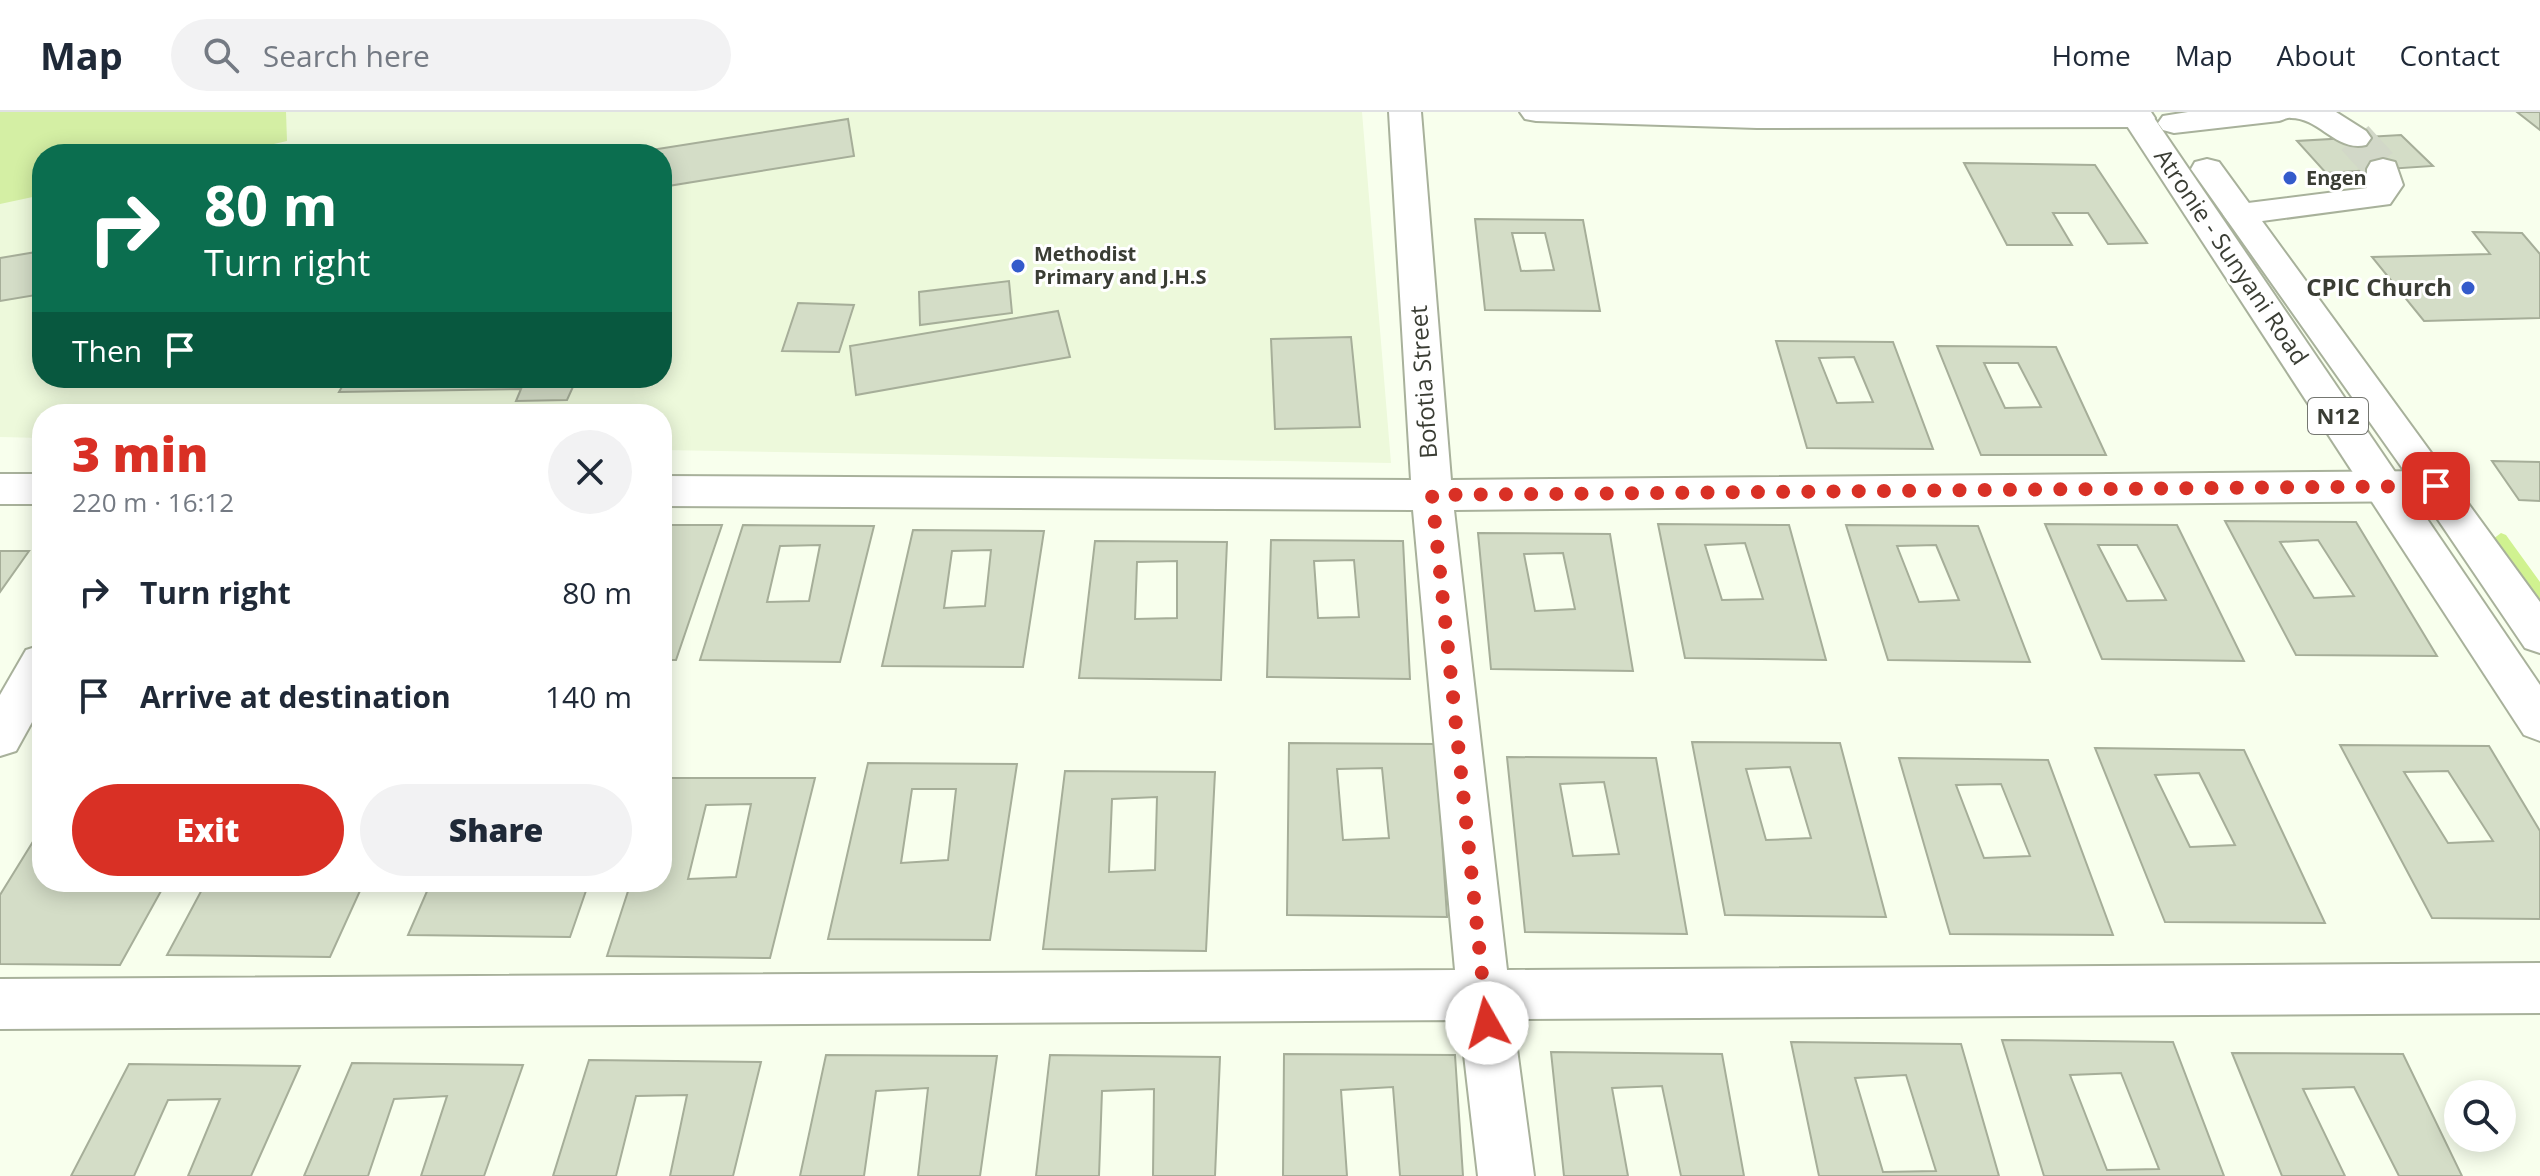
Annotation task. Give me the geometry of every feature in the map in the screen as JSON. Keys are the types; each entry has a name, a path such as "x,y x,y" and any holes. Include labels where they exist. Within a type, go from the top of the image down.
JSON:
{"main road":[{"name":"Bofotia Street","path":"1405,112 1432,495 1483,992 1506,1176"},
{"path":"1536,112 1757,119 2279,112"},
{"path":"2303,112 2324,118 2355,138"},
{"name":"N12","path":"2153,116 2240,214 2540,636"},
{"name":"Atronie - Sunyani Road","path":"2153,116 2386,488 2540,722"},
{"path":"2240,214 2378,197 2386,185 2383,169"},
{"path":"672,491 1432,495 2436,486"},
{"path":"0,489 32,489"},
{"path":"0,737 32,681"},
{"path":"0,1004 1483,992 2540,988"}],"shaded area":[{"name":"Methodist Primary and J.H.S","path":"0,112 1362,112 1391,463 672,450 672,404 32,404 32,438 0,437"}],"green space":[{"path":"0,112 286,112 287,141 274,144 32,144 32,197 0,204"}],"building":[{"path":"2517,112 2540,112 2540,130"},
{"path":"848,119 854,156 672,185 672,147"},
{"path":"2401,135 2433,166 2326,173 2297,141"},
{"path":"1964,163 2095,165 2147,243 2108,244 2088,213 2053,213 2072,245 2007,245"},
{"path":"1475,219 1583,220 1600,311 1485,310","holes":["1512,233 1545,233 1554,270 1521,271"]},
{"name":"CPIC Church","path":"2473,232 2522,233 2540,254 2540,318 2424,321 2372,257 2490,254"},
{"path":"32,253 32,296 0,301 0,258"},
{"path":"1009,281 1012,313 920,325 919,292"},
{"path":"798,303 854,305 839,352 782,351"},
{"path":"1058,311 1070,357 856,395 850,346"},
{"path":"1351,337 1360,427 1275,429 1271,339"},
{"path":"1776,341 1893,342 1933,449 1807,448","holes":["1854,357 1873,402 1837,403 1819,358"]},
{"path":"1937,346 2056,347 2106,455 1981,455","holes":["1984,363 2018,363 2041,407 2005,408"]},
{"path":"341,388 572,388 567,400 516,401 521,389 339,392"},
{"path":"2492,461 2540,462 2540,501 2519,500"},
{"path":"2225,521 2356,522 2437,656 2296,655","holes":["2318,540 2354,596 2314,598 2280,542"]},
{"path":"1658,524 1789,525 1826,660 1685,658","holes":["1745,543 1763,599 1722,600 1705,545"]},
{"path":"2045,524 2177,525 2244,661 2102,659","holes":["2098,545 2137,545 2166,600 2127,601"]},
{"path":"672,525 722,525 676,660 672,660"},
{"path":"743,525 874,526 840,662 700,660","holes":["820,545 809,601 767,602 780,546"]},
{"path":"1846,525 1978,526 2030,662 1888,660","holes":["1936,545 1959,600 1919,602 1897,546"]},
{"path":"913,530 1044,531 1023,667 882,666","holes":["991,550 985,606 944,608 952,551"]},
{"path":"1478,533 1610,534 1633,671 1491,669","holes":["1563,553 1575,609 1535,611 1524,554"]},
{"path":"1271,540 1403,541 1410,679 1267,677","holes":["1354,560 1359,617 1318,618 1314,561"]},
{"path":"1095,541 1227,542 1221,680 1079,678","holes":["1177,561 1177,618 1135,619 1137,562"]},
{"path":"0,551 29,551 0,592"},
{"path":"1692,742 1840,743 1886,917 1725,915","holes":["1790,767 1811,838 1766,840 1746,769"]},
{"path":"1289,743 1436,744 1447,917 1287,915","holes":["1382,768 1389,838 1343,840 1337,769"]},
{"path":"2340,745 2489,746 2540,831 2540,919 2432,918","holes":["2448,771 2493,841 2448,843 2404,772"]},
{"path":"2095,748 2244,750 2325,923 2165,922","holes":["2199,773 2235,845 2190,847 2155,775"]},
{"path":"1507,757 1656,758 1687,934 1525,932","holes":["1604,782 1619,854 1573,856 1560,784"]},
{"path":"1899,758 2048,760 2113,935 1950,934","holes":["2001,784 2030,856 1984,858 1956,785"]},
{"path":"868,763 1017,764 990,940 828,939","holes":["912,789 956,789 948,860 901,863"]},
{"path":"1065,771 1215,772 1206,951 1043,949","holes":["1157,797 1155,870 1109,872 1112,799"]},
{"path":"672,778 815,778 770,958 607,956 628,892 672,892","holes":["751,804 736,877 688,879 706,805"]},
{"path":"32,843 32,892 160,892 120,965 0,964 0,895"},
{"path":"201,892 359,892 330,957 167,955"},
{"path":"427,892 586,892 570,937 408,935"},
{"path":"2002,1040 2173,1042 2224,1176 2044,1176","holes":["2121,1073 2159,1169 2107,1170 2070,1075"]},
{"path":"1791,1042 1961,1044 1999,1176 1819,1176","holes":["1906,1075 1936,1171 1883,1172 1855,1078"]},
{"path":"1551,1052 1722,1054 1744,1176 1681,1176 1662,1086 1612,1088 1628,1176 1564,1176"},
{"path":"2232,1053 2403,1054 2444,1139 2444,1152 2450,1152 2462,1176 2399,1176 2354,1087 2303,1089 2345,1176 2282,1176"},
{"path":"1284,1054 1455,1055 1463,1176 1400,1176 1393,1087 1341,1090 1347,1176 1283,1176"},
{"path":"826,1055 997,1056 980,1176 918,1176 928,1088 876,1091 864,1176 800,1176"},
{"path":"1050,1055 1220,1057 1215,1176 1153,1176 1154,1089 1102,1091 1099,1176 1036,1176"},
{"path":"589,1060 761,1062 733,1176 670,1176 687,1095 636,1096 616,1176 553,1176"},
{"path":"352,1063 523,1065 484,1176 421,1176 447,1096 394,1099 368,1176 304,1176"},
{"path":"129,1064 300,1066 251,1176 188,1176 220,1099 168,1100 134,1176 71,1176"}],"waterway":[{"path":"2501,539 2540,594"}],"tunnel":[{"path":"2355,138 2383,169"}],"place":[{"name":"Engen","path":"2290,178"},
{"name":"Methodist Primary and J.H.S","path":"1018,266"},
{"name":"CPIC Church","path":"2468,288"}],"route":[{"path":"1487,1023 1432,495 2436,486"}]}
